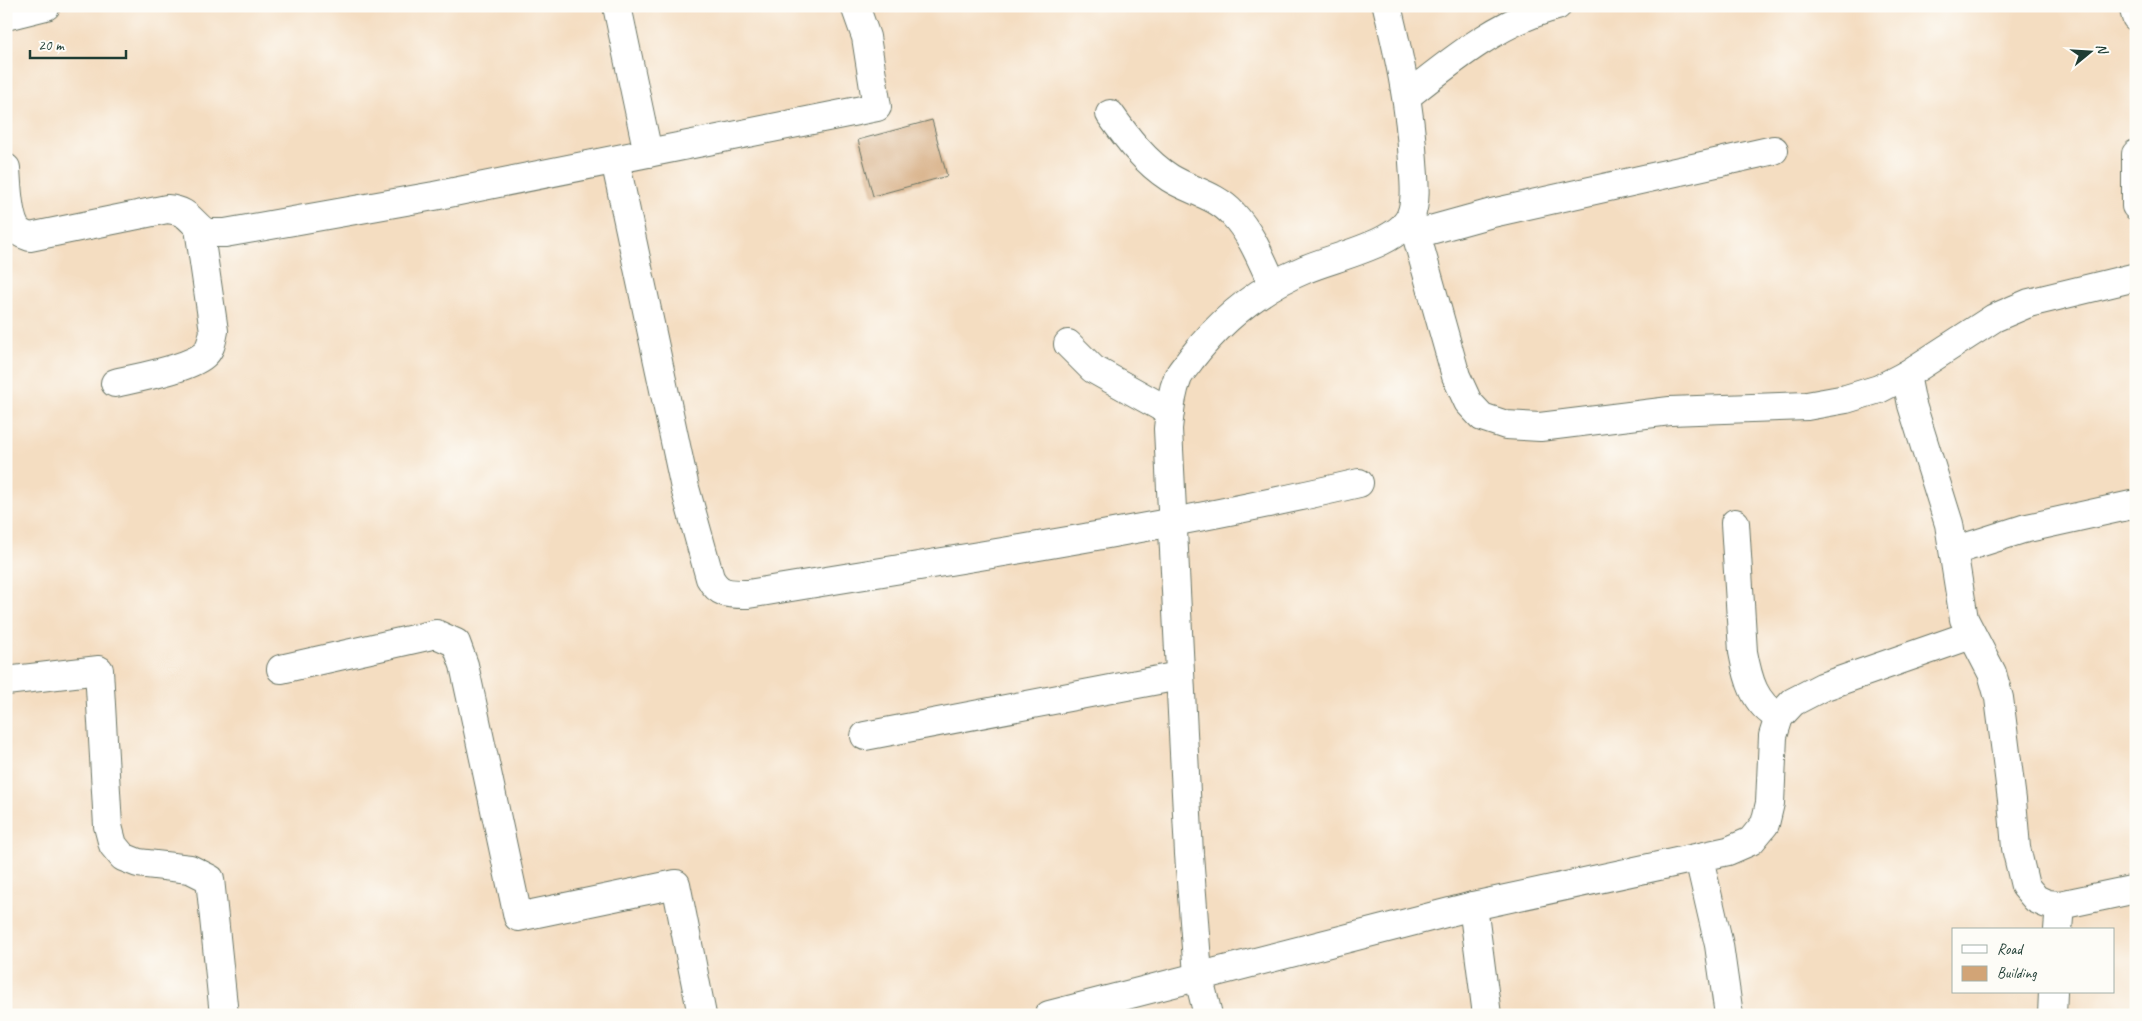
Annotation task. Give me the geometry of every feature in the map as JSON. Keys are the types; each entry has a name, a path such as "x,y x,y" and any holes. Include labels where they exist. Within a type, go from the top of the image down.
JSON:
{"street":[{"path":"6,16 46,6"},
{"path":"617,6 648,153"},
{"path":"6,168 8,200 14,221 19,232 30,237 167,209 180,210 191,217 199,228 206,233 214,234 270,226 877,107 866,37 854,6"},
{"path":"1387,6 1411,117 1415,199 1413,225 1456,376 1468,402 1482,417 1506,425 1540,428 1670,411 1807,406 1846,399 1879,388 1906,375 1994,318 2029,303 2069,291 2136,277"},
{"path":"1407,96 1444,66 1480,42 1513,23 1542,10 1557,6"},
{"path":"2133,6 2136,17"},
{"path":"1110,114 1134,147 1151,163 1171,178 1220,201 1234,214 1256,249 1273,285"},
{"path":"1208,1015 1198,975 1179,676 1168,429 1171,398 1179,376 1198,350 1231,315 1273,285 1305,269 1384,240 1413,225 1492,213 1774,150"},
{"path":"2136,154 2136,206"},
{"path":"614,160 685,488 710,578 715,588 725,594 748,594 1173,523 1359,483"},
{"path":"115,383 192,362 204,355 211,346 214,331 199,228"},
{"path":"1068,344 1093,369 1170,412"},
{"path":"1906,375 1912,405 1949,524 1959,597 1964,619 1992,673 1999,698 2016,848 2025,886 2036,899 2047,904 2059,917 2136,889"},
{"path":"1954,551 2023,529 2136,504"},
{"path":"1735,523 1747,673 1756,695 1767,710 1779,717"},
{"path":"281,669 436,634 456,643 464,666 518,916 676,884 702,1015"},
{"path":"1049,1015 1198,975 1473,906 1728,851 1751,841 1766,824 1770,803 1773,736 1779,717 1793,702 1822,687 1971,635"},
{"path":"6,681 99,670 108,826 113,845 123,857 138,862 190,869 210,879 224,1015"},
{"path":"865,736 1179,676"},
{"path":"1699,858 1718,937 1729,1015"},
{"path":"1473,906 1487,1015"},
{"path":"2052,1015 2053,994"}],"building":[{"path":"932,120 947,176 873,196 858,140"}]}
